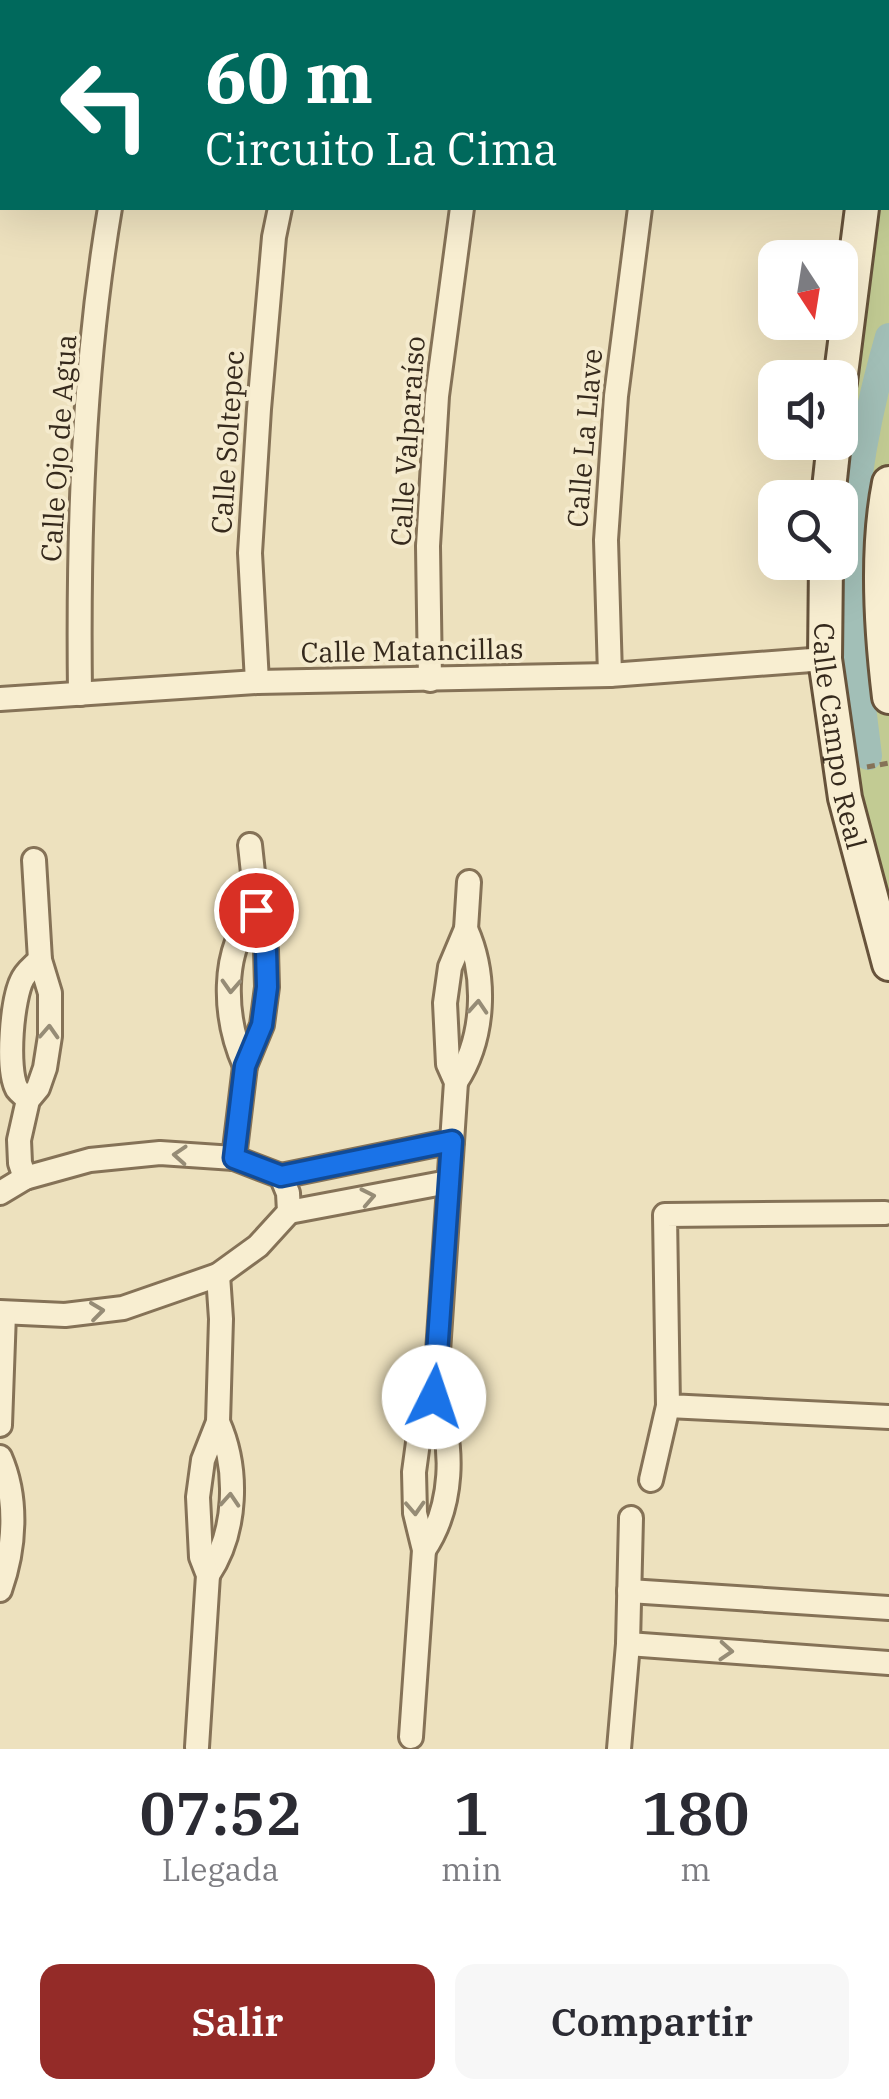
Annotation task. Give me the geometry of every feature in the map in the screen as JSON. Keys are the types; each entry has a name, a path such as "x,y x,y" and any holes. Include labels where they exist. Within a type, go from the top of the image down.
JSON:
{"street":[{"name":"Calle Ojo de Agua","path":"80,694 79,567 86,418 110,210"},
{"name":"Calle Soltepec","path":"257,682 250,553 259,409 280,210"},
{"name":"Calle Valparaíso","path":"430,680 428,546 437,396 462,210"},
{"name":"Calle La Llave","path":"610,675 606,540 616,396 640,210"},
{"path":"843,360 862,210"},
{"name":"Calle Campo Real","path":"889,484 884,509 889,697"},
{"name":"Calle Campo Real","path":"826,580 825,660 845,798 889,964"},
{"name":"Calle Matancillas","path":"0,699 257,682 610,675 825,660"},
{"path":"234,1158 245,1066 262,1025 267,987 266,950 256,910 250,845"},
{"path":"25,1178 18,1152 28,1100 38,1088 45,1068 50,1036 50,993 40,960 34,860"},
{"path":"411,1736 424,1550 414,1512 414,1472 418,1435 434,1397 456,1082 446,1044 446,1004 450,966 466,928 469,882"},
{"path":"245,1066 230,1024 230,985 235,945 242,926 256,910"},
{"path":"456,1082 474,1044 479,1004 479,969 466,928"},
{"path":"28,1100 16,1088 12,1033 18,989 24,975 40,960"},
{"path":"0,1194 25,1178 107,1158 160,1153 234,1158 281,1176 452,1141"},
{"path":"281,1176 288,1193 289,1212"},
{"path":"0,1425 2,1312 65,1315 123,1308 218,1275 258,1246 289,1212 448,1182"},
{"path":"651,1480 668,1406 666,1215 884,1212"},
{"path":"208,1575 227,1538 231,1497 231,1462 218,1422 218,1275"},
{"path":"424,1550 443,1512 448,1472 448,1437 434,1397"},
{"path":"668,1406 889,1416"},
{"path":"197,1746 208,1575 201,1557 198,1497 202,1460 218,1422"},
{"path":"0,1457 12,1494 7,1569 0,1590"},
{"path":"619,1749 628,1644 631,1518"},
{"path":"629,1591 889,1608"},
{"path":"628,1644 889,1663"}],"green space":[{"path":"862,210 889,210 889,964 825,659 837,580 858,580 858,480 840,480 840,460 858,460 858,360 843,360 845,340 858,340"}],"waterway":[{"path":"868,756 855,641 852,555 862,454 889,337"}],"route":[{"path":"256,910 266,950 267,987 262,1025 245,1066 234,1158 281,1176 452,1141 434,1397"}]}
